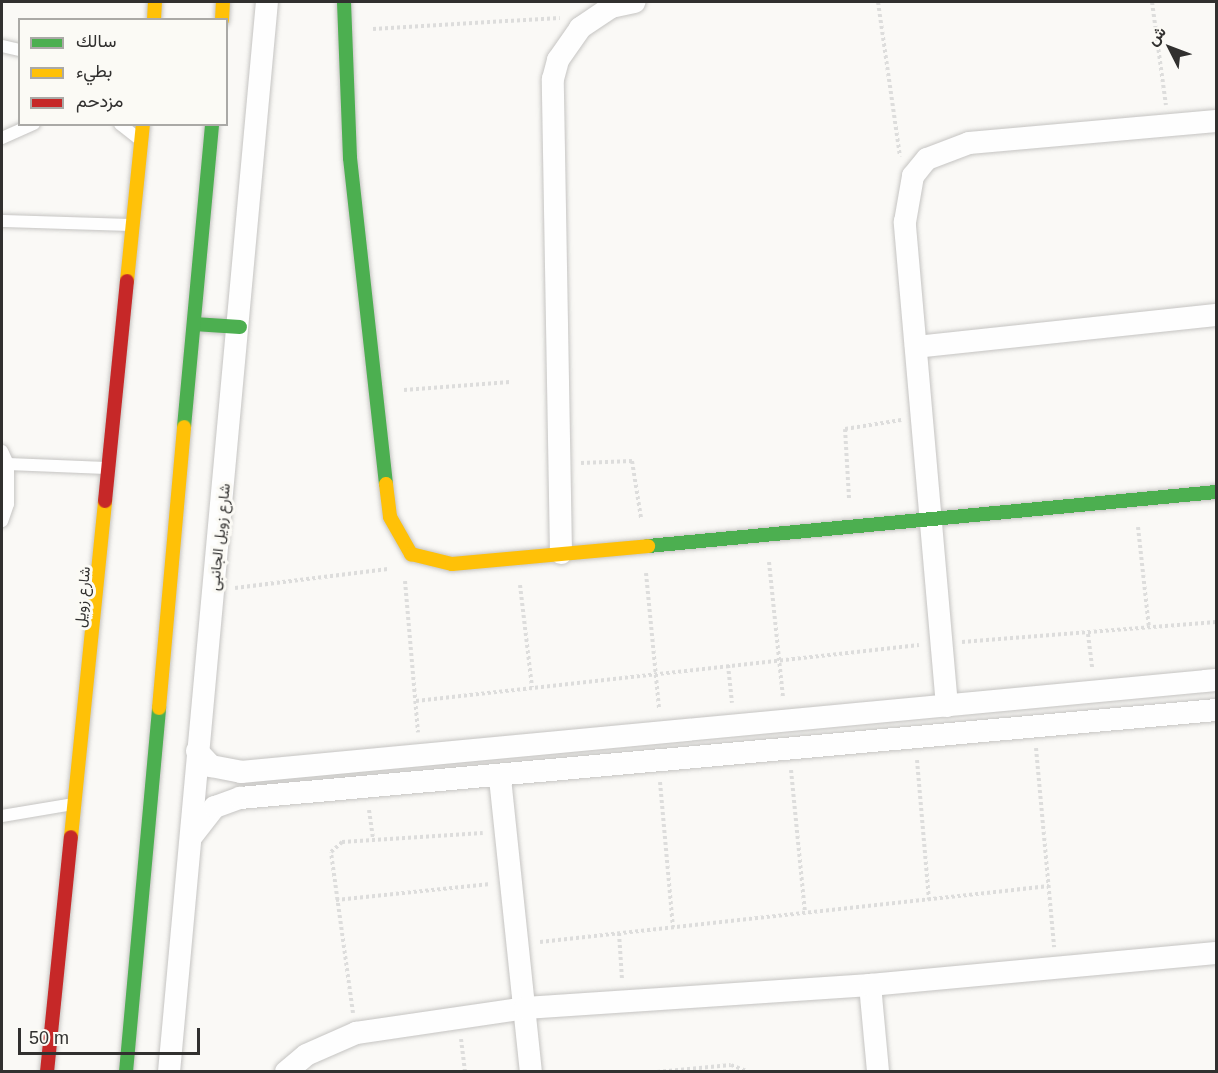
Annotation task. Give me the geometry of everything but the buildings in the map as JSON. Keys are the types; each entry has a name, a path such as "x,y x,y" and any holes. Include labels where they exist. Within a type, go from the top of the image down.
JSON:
{"main road":[{"path":"154,18 155,2"},
{"path":"222,18 223,2"},
{"path":"344,2 343,31 350,158 390,517 411,554 438,564 516,558 1216,492"},
{"name":"شارع زويل","path":"47,1071 78,803 143,126"},
{"path":"126,1071 212,126"},
{"path":"194,324 240,327"}],"street":[{"name":"شارع زويل الجانبى","path":"169,1071 197,751 240,327 267,2"},
{"path":"561,553 551,99 558,60 595,16 634,2"},
{"path":"946,705 906,198 913,176 946,147 1216,121"},
{"path":"916,347 1216,315"},
{"path":"197,751 211,766 231,772 1216,680"},
{"path":"1082,722 1087,692"},
{"path":"191,837 205,815 227,801 658,764 1216,710"},
{"path":"729,757 730,725"},
{"path":"500,778 531,1071"},
{"path":"286,1071 306,1055 356,1033 525,1008 870,985 1216,953"},
{"path":"870,985 878,1071"}],"lane":[{"path":"2,46 18,50"},
{"path":"2,138 29,126"},
{"path":"123,126 142,141"},
{"path":"2,221 134,225"},
{"path":"2,451 8,464 8,504 2,521"},
{"path":"8,464 111,468"},
{"path":"2,816 78,803"}],"path":[{"path":"878,2 906,198"},
{"path":"1152,2 1169,125"},
{"path":"343,31 595,16"},
{"path":"376,392 510,382"},
{"path":"852,526 845,429 922,418"},
{"path":"1135,500 1149,628"},
{"path":"766,534 786,720"},
{"path":"213,590 371,574 411,554"},
{"path":"411,554 404,586 420,754"},
{"path":"516,558 532,687"},
{"path":"416,701 779,659 942,643 1088,634 1216,622"},
{"path":"1087,692 1088,634"},
{"path":"728,665 730,725"},
{"path":"1034,727 1056,968"},
{"path":"915,739 929,899"},
{"path":"789,751 805,913"},
{"path":"658,764 673,927"},
{"path":"365,788 373,840"},
{"path":"356,1033 331,852 342,842 505,832"},
{"path":"336,900 511,881"},
{"path":"519,945 1049,886"},
{"path":"619,933 624,1001"},
{"path":"458,1017 465,1071"},
{"path":"657,1071 731,1065 749,1071"}],"traffic: fast":[{"path":"344,2 350,158 386,484"},
{"path":"184,427 212,126"},
{"path":"194,324 240,327"},
{"path":"648,546 1216,492"},
{"path":"126,1072 159,708"}],"traffic: slow":[{"path":"154,18 155,2"},
{"path":"222,18 223,2"},
{"path":"127,281 143,126"},
{"path":"159,708 184,427"},
{"path":"386,484 390,517 411,554 452,564 648,546"},
{"path":"71,837 105,501"}],"traffic: jam":[{"path":"105,501 127,281"},
{"path":"47,1072 71,837"}]}
